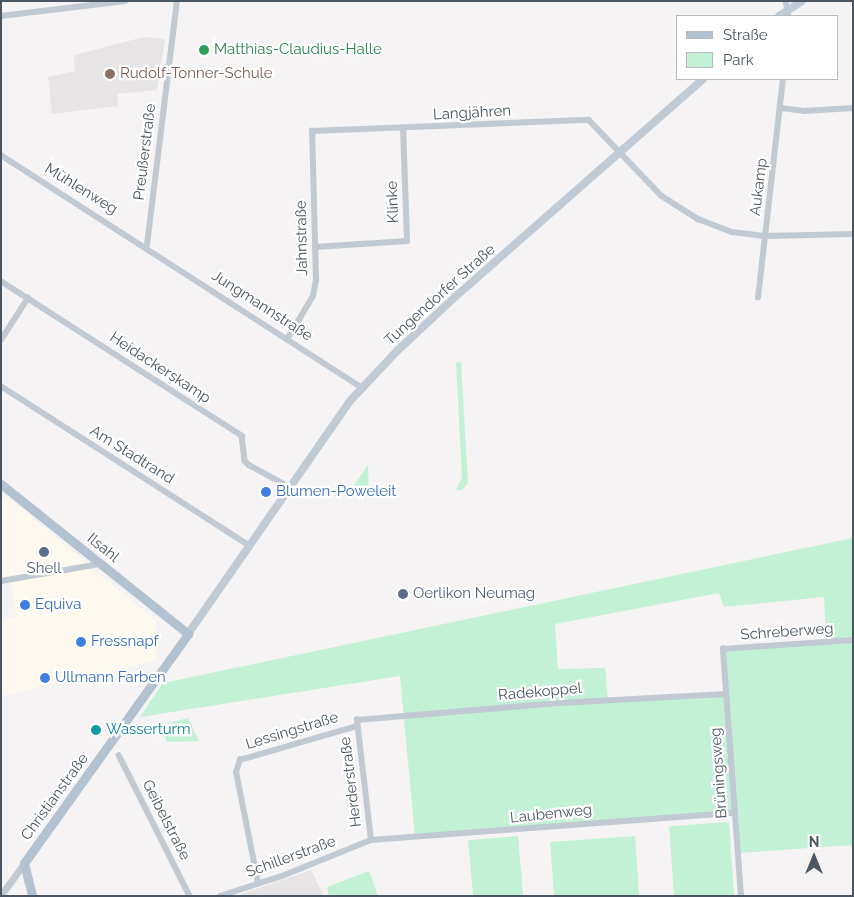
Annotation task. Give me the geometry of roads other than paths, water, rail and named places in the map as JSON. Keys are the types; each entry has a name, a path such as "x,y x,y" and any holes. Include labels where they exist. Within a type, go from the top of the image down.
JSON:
{"main road":[{"path":"789,13 802,1"},
{"name":"Tungendorfer Straße","path":"235,567 288,486 363,388 455,297 702,80"},
{"name":"Ilsahl","path":"1,484 188,634"},
{"name":"Christianstraße","path":"24,862 235,567"},
{"path":"24,862 32,896"}],"street":[{"path":"63,1 64,8"},
{"path":"1,16 125,1"},
{"name":"Preußerstraße","path":"147,245 176,1"},
{"path":"786,1 789,13"},
{"name":"Aukamp","path":"758,298 784,80"},
{"path":"781,108 804,111 853,108"},
{"name":"Langjähren","path":"312,131 403,129 589,120 662,196 683,211 732,232 765,236 853,234"},
{"name":"Klinke","path":"315,247 407,241 403,129"},
{"name":"Jahnstraße","path":"288,338 313,296 315,247 312,131"},
{"name":"Mühlenweg","path":"1,155 147,245"},
{"name":"Jungmannstraße","path":"147,245 363,388"},
{"name":"Heidackerskamp","path":"1,281 242,436 245,461 288,486"},
{"path":"1,340 28,298"},
{"name":"Am Stadtrand","path":"1,386 249,544"},
{"path":"1,581 100,564"},
{"name":"Schreberweg","path":"723,649 853,640"},
{"name":"Brüningsweg","path":"723,649 741,896"},
{"name":"Radekoppel","path":"357,723 559,703 726,694"},
{"name":"Herderstraße","path":"357,723 371,840"},
{"name":"Lessingstraße","path":"258,883 236,772 240,760 357,723"},
{"name":"Geibelstraße","path":"119,756 190,896"},
{"name":"Laubenweg","path":"371,840 734,813"},
{"name":"Schillerstraße","path":"220,896 371,840"},
{"name":"Christianstraße","path":"1,895 24,862"}],"place":[{"name":"Matthias-Claudius-Halle","path":"204,50"},
{"name":"Rudolf-Tonner-Schule","path":"110,74"},
{"name":"Blumen-Poweleit","path":"266,492"},
{"name":"Shell","path":"44,552"},
{"name":"Oerlikon Neumag","path":"403,594"},
{"name":"Equiva","path":"25,605"},
{"name":"Fressnapf","path":"81,642"},
{"name":"Ullmann Farben","path":"45,678"},
{"name":"Wasserturm","path":"96,730"}]}
